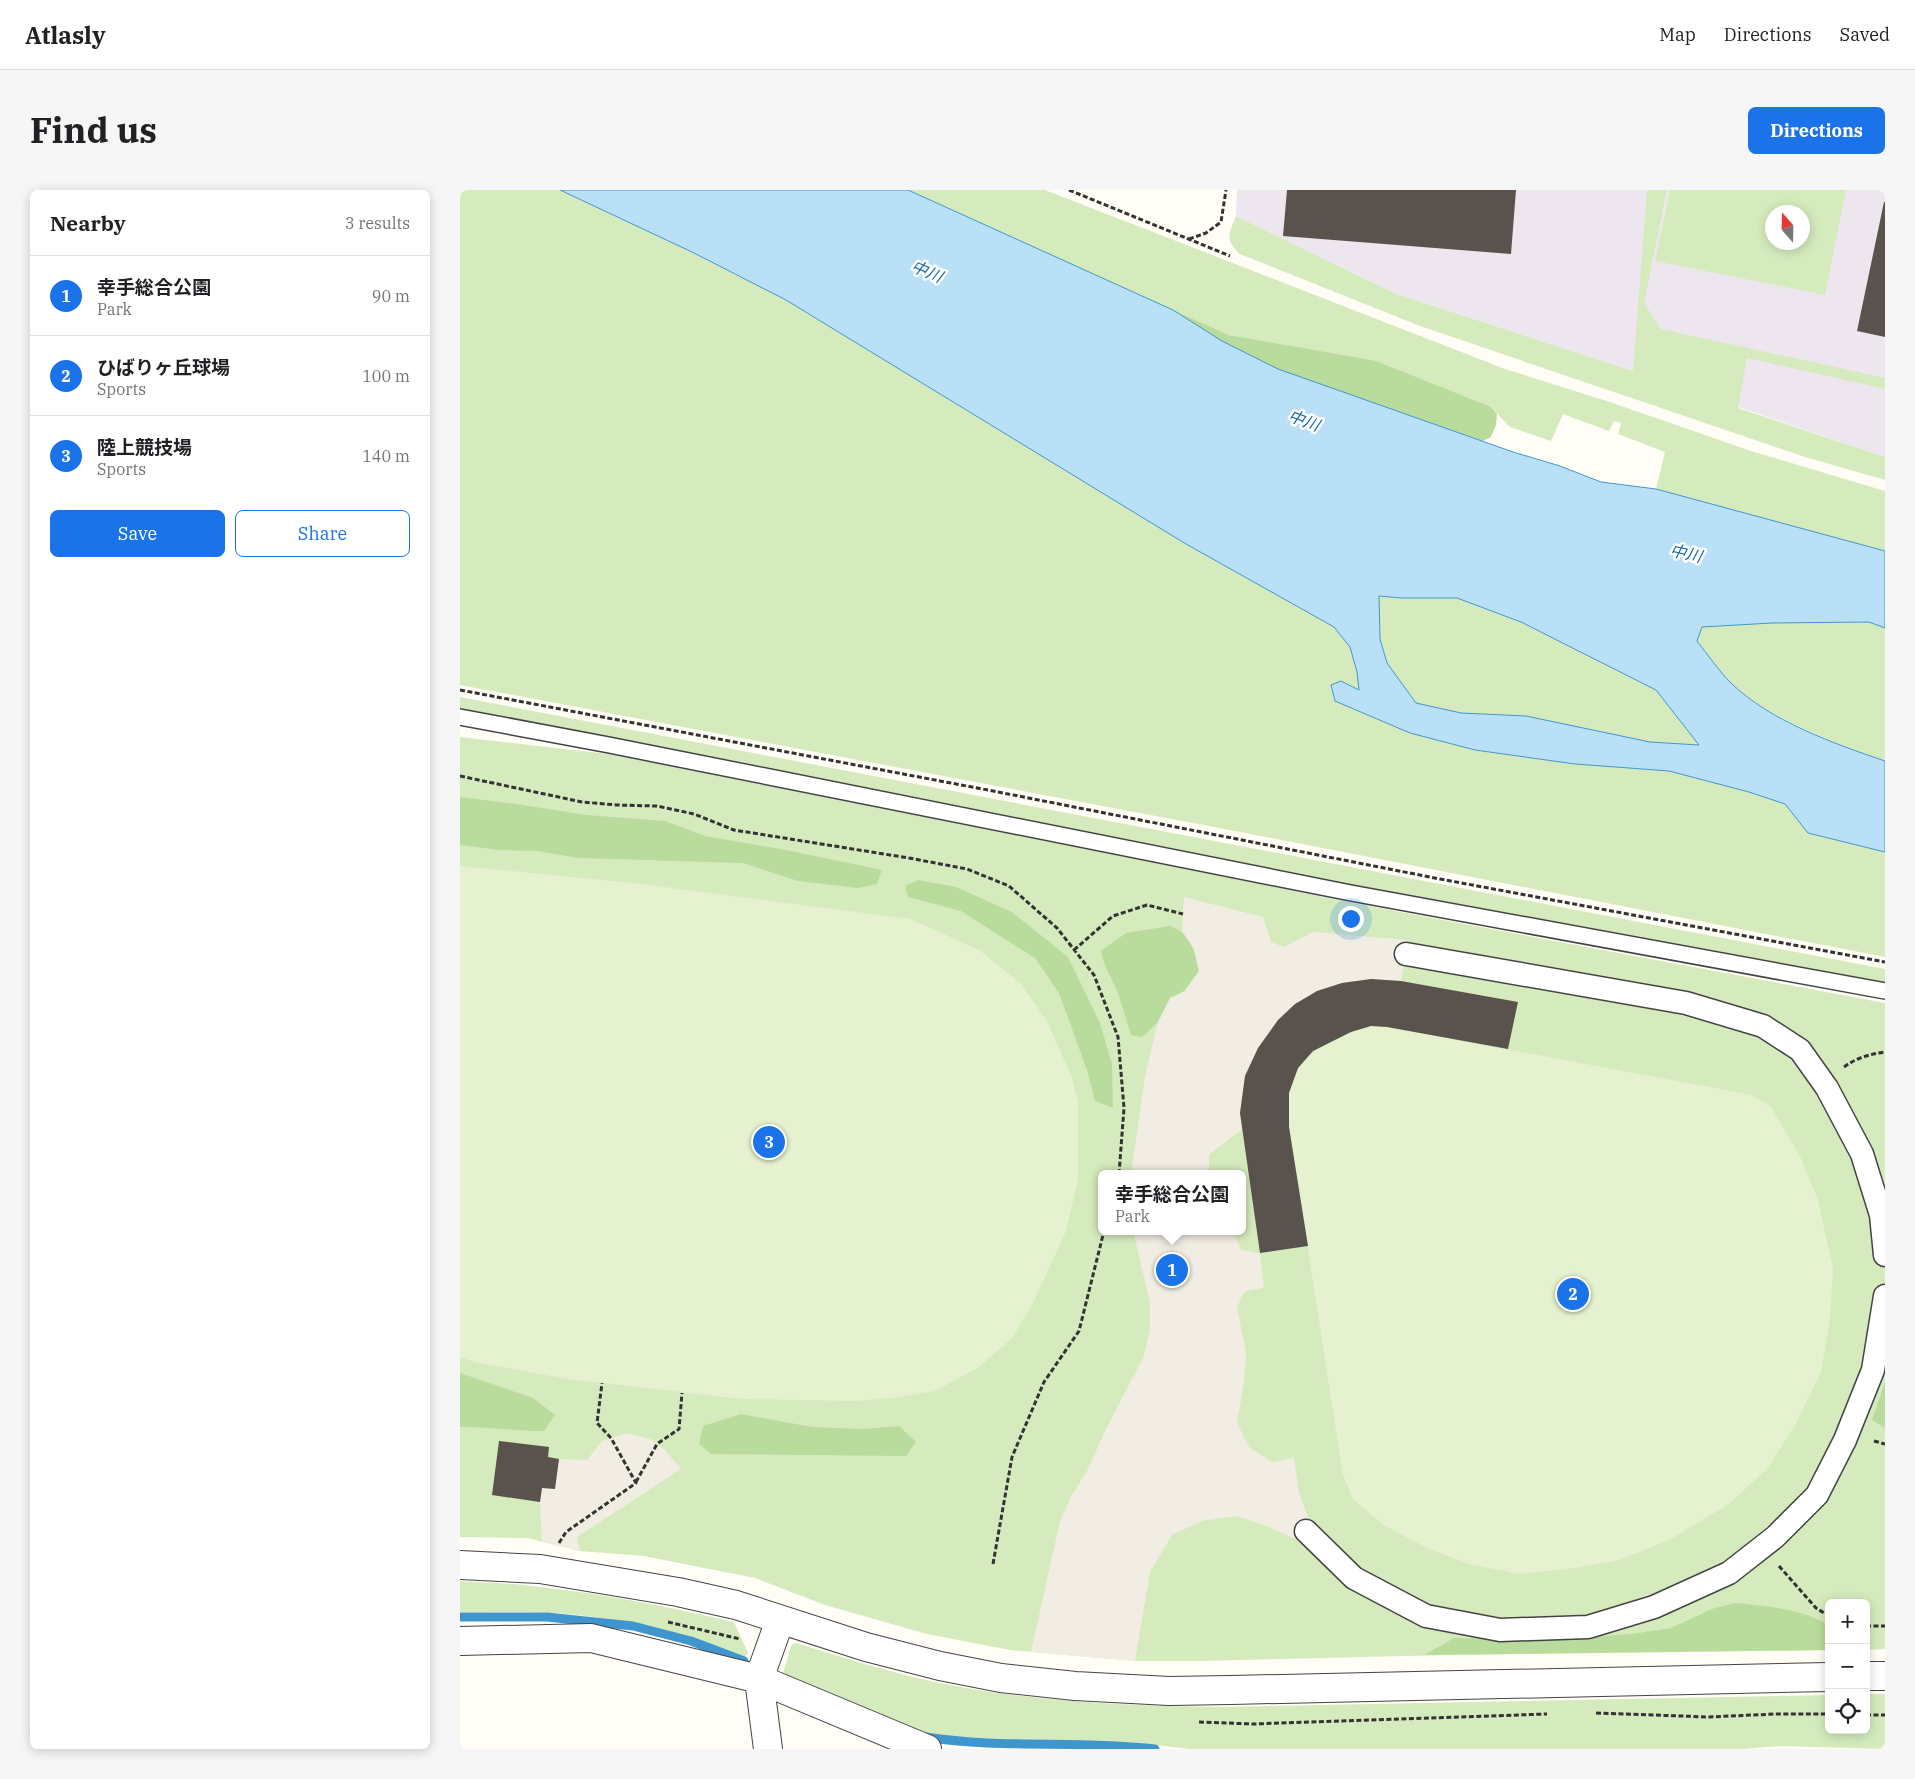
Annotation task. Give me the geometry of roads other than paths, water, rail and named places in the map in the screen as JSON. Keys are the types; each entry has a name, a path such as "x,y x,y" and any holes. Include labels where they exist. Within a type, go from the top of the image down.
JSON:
{"street":[{"path":"1406,954 1686,1003 1763,1026 1800,1050 1823,1082 1862,1154 1881,1215 1885,1255"},
{"path":"1306,1531 1354,1578 1426,1616 1500,1630 1588,1627 1654,1607 1729,1573 1763,1546 1817,1495 1846,1440 1873,1370 1885,1296"},
{"path":"460,1565 540,1569 678,1592 736,1606 866,1647 940,1666 1001,1678 1075,1686 1170,1691 1825,1677"},
{"path":"768,1749 759,1679 780,1620"},
{"path":"460,1641 591,1638 759,1679 927,1749"},
{"path":"1870,1676 1885,1676"}],"lane":[{"path":"460,717 1350,893 1885,991"}],"water":[{"name":"中川","path":"560,190 908,190 1173,310 1222,341 1278,369 1513,452 1560,466 1601,482 1656,489 1885,551 1885,628 1869,622 1772,623 1702,627 1697,641 1731,683 1764,709 1804,730 1885,761 1885,852 1808,833 1785,804 1749,792 1669,771 1575,764 1475,750 1410,733 1335,701 1331,685 1341,681 1359,690 1357,672 1350,647 1334,627 1186,544 786,300 692,252","holes":["1379,596 1457,598 1521,622 1656,690 1699,745 1650,742 1526,716 1461,713 1416,703 1387,663 1380,639"]}],"waterway":[{"path":"460,1617 547,1617 633,1626 691,1641 744,1661"},
{"path":"926,1737 983,1743 1098,1745 1155,1749"}],"place":[{"name":"陸上競技場","path":"769,1142"},
{"name":"幸手総合公園","path":"1172,1270"},
{"name":"ひばりヶ丘球場","path":"1573,1294"}]}
